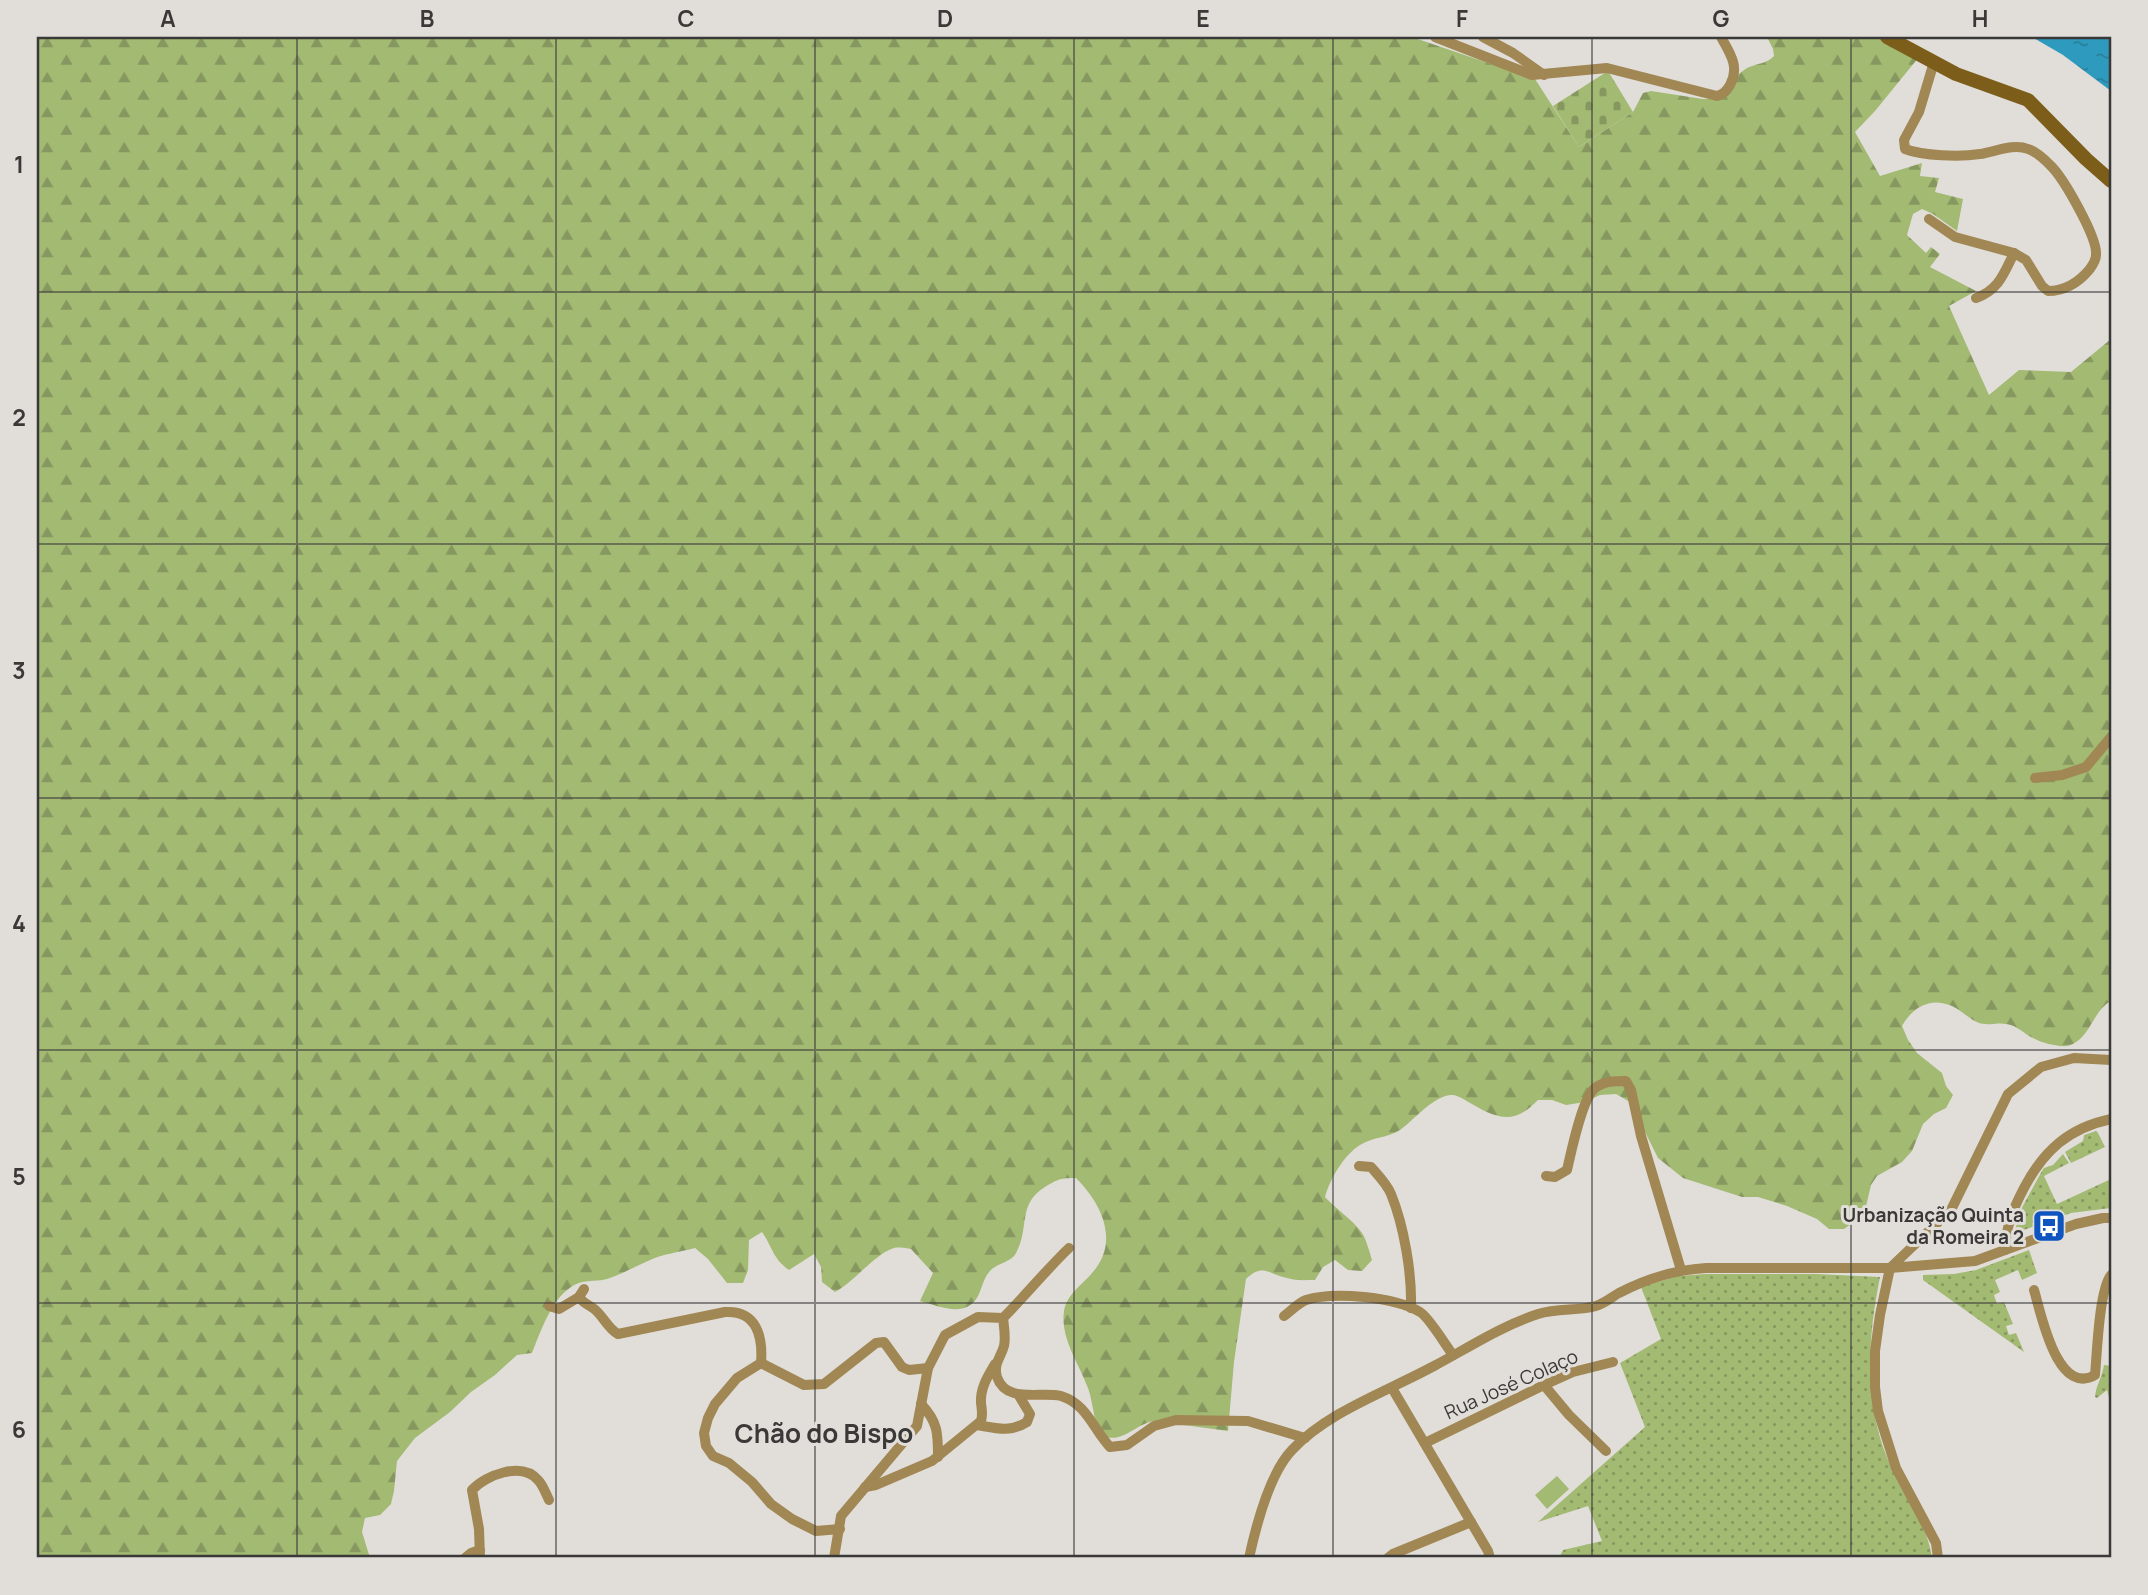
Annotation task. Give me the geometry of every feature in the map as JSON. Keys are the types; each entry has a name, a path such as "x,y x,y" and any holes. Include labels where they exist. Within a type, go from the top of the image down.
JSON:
{"main road":[{"path":"1887,37 1956,74 2028,100 2111,181"}],"street":[{"path":"1435,37 1532,75 1607,68 1717,96 1727,90 1735,70 1734,62 1721,37"},
{"path":"1483,37 1513,53 1544,75"},
{"path":"1929,219 1955,237 2014,253 2026,260 2048,291 2060,292 2070,287 2093,265 2096,256 2089,230 2062,180 2049,164 2027,148 2007,148 1970,155 1905,149 1904,140 1919,112 1934,62"},
{"path":"1976,298 1997,286 2014,253"},
{"path":"2035,778 2062,775 2086,767 2111,737"},
{"path":"1938,1558 1936,1543 1896,1468 1878,1411 1875,1351 1890,1268 1951,1210 2008,1094 2041,1067 2074,1058 2111,1060"},
{"path":"1546,1176 1555,1177 1567,1170 1585,1102 1594,1088 1607,1082 1626,1081 1631,1090 1641,1136 1681,1270"},
{"path":"2005,1250 2006,1230 2012,1210 2035,1167 2058,1142 2079,1129 2111,1119"},
{"path":"1359,1166 1371,1167 1391,1192 1406,1247 1412,1292 1411,1308"},
{"path":"1249,1558 1275,1474 1290,1451 1339,1415 1521,1320 1564,1308 1600,1305 1654,1278 1681,1270 1890,1268 1975,1261 2076,1224 2111,1218"},
{"path":"834,1558 841,1516 917,1426 928,1368 945,1335 978,1317 1003,1318 1069,1248"},
{"path":"2034,1290 2047,1335 2061,1365 2071,1375 2088,1380 2095,1376 2103,1298 2107,1280 2111,1275"},
{"path":"550,1306 559,1309 582,1293 581,1301 595,1309 611,1330 618,1334 737,1311 751,1319 762,1348 761,1363"},
{"path":"1284,1316 1302,1301 1316,1297 1343,1296 1393,1302 1422,1312 1454,1355"},
{"path":"865,1487 876,1485 938,1457 960,1436 977,1425 983,1417 981,1403 985,1381 1004,1348 1003,1318"},
{"path":"761,1363 804,1385 824,1384 876,1343 884,1342 902,1367 909,1370 928,1368"},
{"path":"997,1360 996,1374 1008,1391 1061,1396 1082,1407 1110,1447 1127,1445 1154,1426 1176,1419 1248,1421 1305,1438"},
{"name":"Rua José Colaço","path":"1425,1443 1573,1372 1613,1362"},
{"path":"761,1363 737,1378 715,1404 704,1433 706,1446 713,1456 729,1463 752,1482 771,1504 792,1519 816,1531 840,1529"},
{"path":"1544,1385 1569,1415 1606,1451"},
{"path":"1392,1388 1490,1558"},
{"path":"977,1425 1000,1429 1020,1427 1027,1422 1030,1414 1018,1394"},
{"path":"921,1404 936,1422 938,1457"},
{"path":"465,1558 471,1553 480,1554 480,1529 472,1490 479,1483 494,1476 523,1471 538,1479 549,1500"},
{"path":"1388,1558 1471,1522"}],"green space":[{"path":"37,37 1412,37 1535,79 1579,147 1633,112 1643,93 1651,91 1719,99 1743,71 1774,56 1767,37 1879,37 1919,57 1855,132 1880,176 1922,163 1920,176 1939,178 1935,192 1963,199 1957,231 1922,209 1913,214 1907,235 1926,253 1931,247 1940,254 1930,267 1976,291 1949,306 1989,395 2019,370 2071,372 2111,339 2111,1001 2099,1012 2081,1038 2067,1046 2038,1040 2010,1025 1979,1023 1944,1003 1929,1003 1916,1009 1902,1026 1908,1040 1917,1053 1942,1073 1946,1086 1953,1095 1946,1108 1923,1124 1912,1151 1902,1162 1877,1176 1871,1185 1864,1215 1844,1229 1829,1229 1817,1219 1787,1206 1758,1197 1742,1197 1683,1178 1658,1158 1630,1102 1616,1094 1600,1095 1585,1102 1566,1105 1552,1100 1538,1100 1522,1113 1506,1117 1490,1114 1453,1095 1439,1099 1400,1130 1365,1142 1354,1149 1338,1168 1330,1183 1325,1197 1358,1228 1367,1243 1372,1260 1362,1271 1348,1270 1335,1260 1323,1267 1315,1280 1294,1280 1266,1271 1252,1274 1246,1279 1234,1362 1228,1431 1154,1421 1119,1437 1106,1437 1095,1417 1088,1388 1067,1341 1064,1311 1075,1290 1100,1261 1106,1236 1100,1211 1093,1199 1076,1178 1067,1178 1053,1182 1036,1194 1027,1209 1020,1244 1014,1256 990,1271 973,1303 959,1309 920,1301 933,1273 911,1249 896,1248 887,1251 835,1292 822,1282 821,1267 814,1254 789,1270 776,1257 762,1232 749,1240 748,1270 743,1283 727,1283 708,1259 695,1248 659,1257 607,1279 575,1284 552,1308 532,1353 517,1355 415,1438 397,1461 391,1504 380,1515 365,1518 362,1532 370,1558 37,1558"},
{"path":"1608,71 1633,112 1579,147 1553,106"},
{"path":"2096,1131 2105,1147 2071,1163 2065,1152 2083,1141 2084,1135"},
{"path":"2063,1154 2069,1163 2044,1176 2057,1204 2111,1179 2111,1208 2071,1213 2021,1231 2016,1227 2019,1213 2044,1168 2053,1165"},
{"path":"2029,1250 2037,1273 2022,1280 2018,1270 1995,1280 2000,1292 1994,1295 1997,1304 2004,1302 2013,1324 2006,1326 2009,1335 2016,1333 2024,1352 1923,1280 1923,1275 1976,1270"},
{"path":"1706,1274 1880,1277 1870,1351 1876,1424 1893,1471 1926,1535 1932,1558 1559,1558 1563,1550 1602,1541 1588,1506 1538,1522 1645,1427 1620,1363 1661,1339 1641,1287 1678,1276"},
{"path":"2104,1365 2111,1366 2111,1406 2107,1390 2095,1397"},
{"path":"1557,1476 1569,1489 1547,1509 1535,1495"}],"water":[{"path":"2032,37 2111,37 2111,91 2063,55"}],"place":[{"name":"Urbanização Quinta da Romeira 2","path":"2049,1226"}],"district":[{"name":"Chão do Bispo","path":"824,1434"}]}
